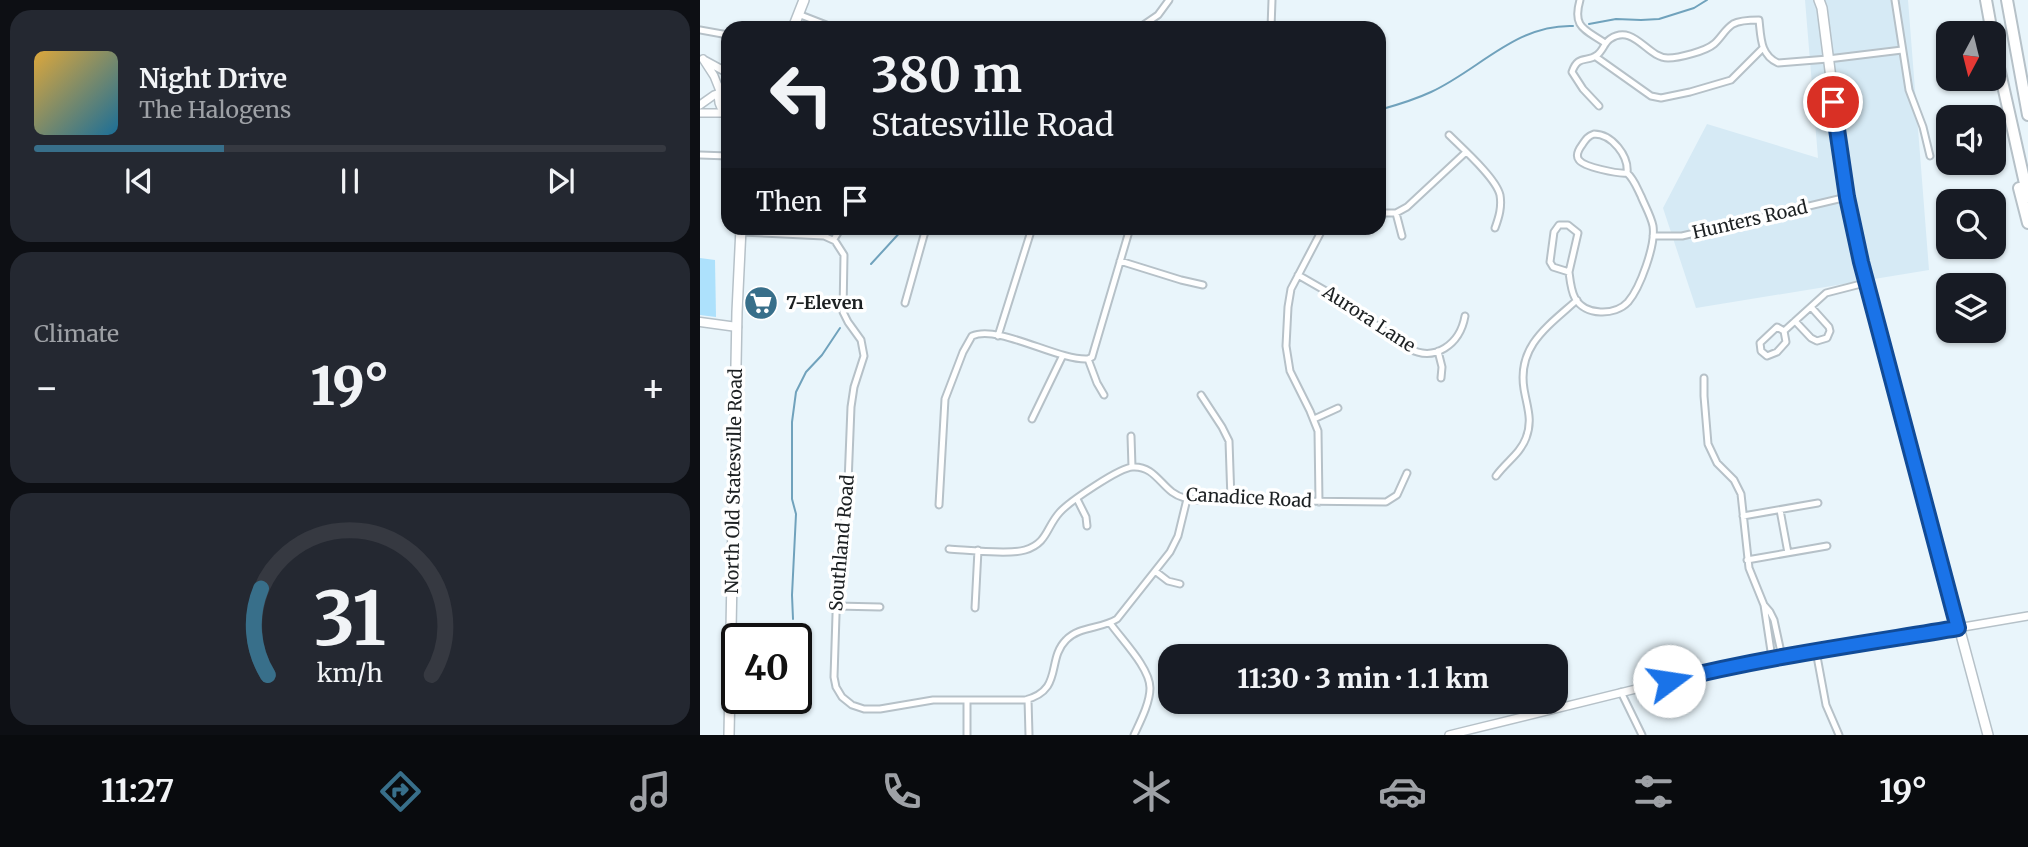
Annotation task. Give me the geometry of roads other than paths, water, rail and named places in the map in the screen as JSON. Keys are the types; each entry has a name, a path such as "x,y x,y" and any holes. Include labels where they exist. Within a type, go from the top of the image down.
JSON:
{"highway":[{"path":"1979,0 1983,21"},
{"path":"1986,0 1990,21"},
{"path":"2007,0 2028,115"},
{"path":"2013,0 2028,83"},
{"path":"1997,91 2028,223"},
{"path":"2003,91 2028,197"}],"main road":[{"path":"796,21 804,0"},
{"path":"1821,3 1847,197 1866,283 1988,735"},
{"path":"720,92 721,105"},
{"name":"North Old Statesville Road","path":"729,735 741,235"},
{"path":"700,322 737,327"}],"street":[{"path":"1150,21 1169,0"},
{"path":"1271,21 1272,0"},
{"path":"1580,0 1577,15 1580,25 1587,33 1605,43"},
{"path":"1895,0 1910,97 1923,127 1930,156"},
{"path":"798,14 816,21"},
{"path":"1600,106 1583,89 1572,72 1579,61 1595,57 1605,43 1616,36 1631,36 1663,57 1669,58 1705,49 1734,23 1759,20 1763,48 1771,60 1778,63 1902,50"},
{"path":"700,30 721,34"},
{"path":"1595,57 1651,96 1661,99 1731,80 1763,48"},
{"path":"702,58 721,69"},
{"path":"700,105 720,92 714,76 702,58"},
{"path":"700,113 721,114"},
{"path":"1569,272 1553,267 1549,259 1554,232 1559,225 1572,226 1578,233 1569,272 1577,300 1587,308 1603,312 1617,309 1628,302 1648,261 1653,236 1650,216 1627,173 1623,156 1609,138 1598,134 1588,137 1577,155 1581,162 1621,174 1627,173"},
{"path":"1449,135 1493,180 1499,190 1501,206 1495,228"},
{"path":"1386,214 1395,213 1415,200 1465,152"},
{"path":"700,155 721,156"},
{"name":"Hunters Road","path":"1653,236 1682,236 1847,197"},
{"path":"1395,213 1402,236"},
{"path":"820,235 834,239 837,235"},
{"path":"905,303 924,235"},
{"path":"998,336 1030,235"},
{"path":"1088,359 1094,350 1128,235"},
{"path":"1318,235 1291,289 1287,360 1320,438 1319,502"},
{"name":"Southland Road","path":"834,239 844,255 844,314 861,340 864,356 851,407 847,508 839,546 834,677 839,692 847,702 857,707 872,709 920,701 1028,699"},
{"path":"1120,261 1203,285"},
{"name":"Aurora Lane","path":"1298,275 1338,298 1408,348 1422,354 1446,348 1462,331 1465,316"},
{"path":"1784,331 1826,293 1866,283"},
{"path":"1496,476 1521,449 1527,435 1530,418 1523,379 1529,351 1536,338 1577,300"},
{"path":"1795,321 1811,338 1817,341 1827,338 1829,327 1811,307"},
{"path":"1776,327 1784,331 1786,342 1777,352 1767,356 1761,351 1760,343 1776,327"},
{"path":"939,505 944,404 950,383 972,336 981,333 998,336 1063,355 1088,359"},
{"path":"1438,351 1442,367 1441,378"},
{"path":"1032,419 1063,355"},
{"path":"1088,359 1104,395"},
{"path":"1704,378 1708,444 1717,463 1737,485 1741,495 1749,568 1774,620 1782,657"},
{"path":"1201,395 1229,441 1231,500"},
{"path":"1314,419 1338,408"},
{"path":"949,549 1019,552 1033,547 1046,535 1057,514 1116,473 1132,467 1131,436"},
{"name":"Canadice Road","path":"1132,467 1148,470 1174,493 1187,499 1319,502 1390,501 1401,490 1407,473"},
{"path":"1077,499 1087,526"},
{"path":"1029,735 1028,699 1039,694 1049,684 1057,655 1068,638 1110,623 1122,614 1174,544 1187,499"},
{"path":"1743,516 1818,503"},
{"path":"1780,510 1788,553"},
{"path":"1747,560 1827,546"},
{"path":"975,608 978,550"},
{"path":"1154,571 1168,581 1180,584"},
{"path":"1765,605 1772,658"},
{"path":"836,606 880,607"},
{"path":"1449,735 1717,669 2028,616"},
{"path":"1110,623 1149,680 1149,694 1134,735"},
{"path":"1816,651 1826,705 1839,735"},
{"path":"1621,692 1642,735"},
{"path":"967,700 967,735"}],"waterway":[{"path":"1589,24 1616,19 1659,19 1694,8 1707,0"},
{"path":"1386,108 1449,83 1499,50 1534,32 1573,26"},
{"path":"871,264 898,235"},
{"path":"793,619 796,514 792,499 792,422 796,392 806,372 822,355 840,328"}],"place":[{"name":"7-Eleven","path":"761,303"}]}
